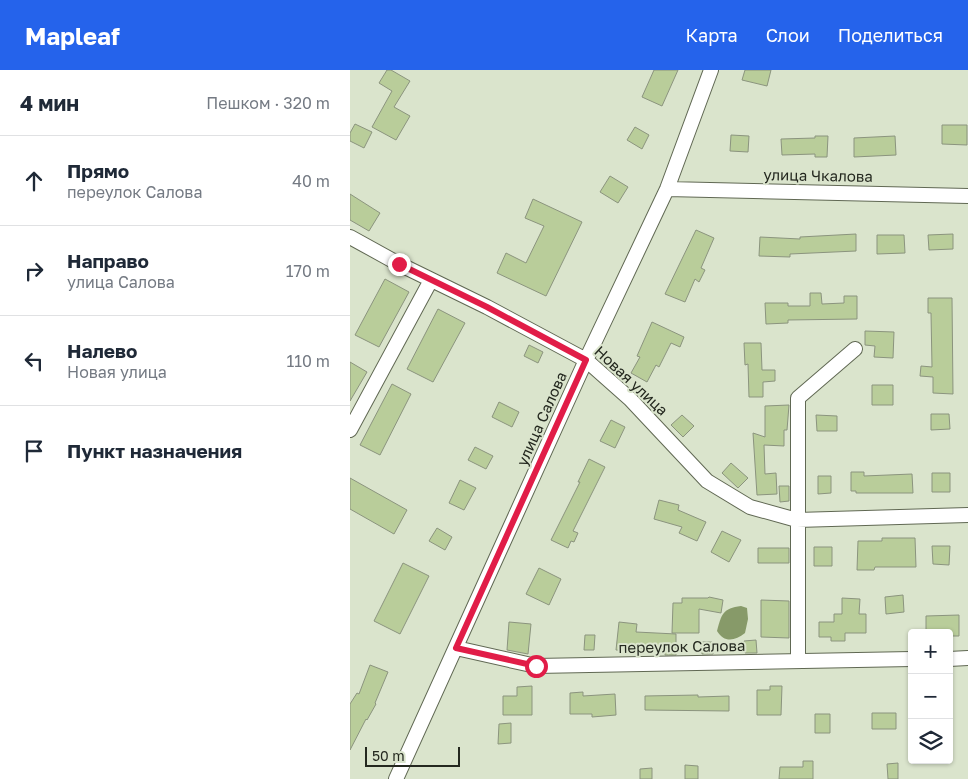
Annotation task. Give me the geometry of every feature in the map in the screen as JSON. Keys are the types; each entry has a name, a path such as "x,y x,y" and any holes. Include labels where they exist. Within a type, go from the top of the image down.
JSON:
{"street":[{"name":"улица Салова","path":"396,779 586,360 667,189 711,70"},
{"name":"улица Чкалова","path":"667,189 968,196"},
{"name":"Новая улица","path":"350,237 399,264 557,343 586,360 630,399 707,481 750,507 797,520 968,515"},
{"path":"350,430 431,280"},
{"path":"798,662 798,398 855,349"},
{"name":"переулок Салова","path":"456,648 536,666 908,659"},
{"path":"953,659 968,658"}],"shaded area":[{"path":"741,606 747,608 748,619 745,633 730,640 723,638 717,631 724,613 730,608"}],"building":[{"path":"387,70 391,70 410,81 394,107 410,116 396,140 372,127 392,91 379,83"},
{"path":"654,70 678,70 662,106 642,97"},
{"path":"745,70 771,70 767,86 742,80"},
{"path":"355,124 372,132 364,148 350,141 350,133"},
{"path":"942,125 967,125 967,145 942,144"},
{"path":"635,127 649,135 642,149 627,140"},
{"path":"731,135 749,136 748,152 730,151"},
{"path":"815,136 828,136 827,157 815,157 815,154 782,155 781,139 815,138"},
{"path":"895,136 896,155 854,157 854,138"},
{"path":"610,176 628,187 618,203 600,192"},
{"path":"350,194 380,213 369,231 350,220"},
{"path":"533,199 582,222 546,296 497,273 506,253 526,263 544,226 525,218"},
{"path":"696,230 714,238 701,268 705,270 699,282 695,279 685,302 665,294"},
{"path":"856,234 856,251 790,254 790,257 759,256 760,237 800,239 800,237"},
{"path":"953,234 953,249 929,250 928,235"},
{"path":"877,235 904,235 905,253 877,254"},
{"path":"385,279 409,292 379,347 355,335"},
{"path":"810,293 821,293 822,304 844,303 844,296 857,296 857,319 788,320 788,323 766,324 765,303 788,303 788,306 810,306"},
{"path":"928,298 952,298 953,394 933,393 933,377 920,376 921,366 932,367 931,313 928,313"},
{"path":"438,309 465,323 433,382 407,369"},
{"path":"652,322 684,337 680,347 671,343 659,367 656,365 647,382 631,373 640,357 637,356"},
{"path":"865,331 894,332 893,358 874,357 875,346 865,345"},
{"path":"744,343 761,343 762,370 775,370 775,381 763,382 763,397 749,397 748,364 745,365"},
{"path":"529,345 543,352 538,363 524,356"},
{"path":"350,362 367,372 350,401"},
{"path":"392,384 411,394 380,455 360,445"},
{"path":"872,385 893,385 893,405 872,405"},
{"path":"499,402 519,412 512,427 492,417"},
{"path":"789,405 787,430 784,430 784,446 764,445 765,474 776,473 777,494 757,495 753,433 765,437 765,406"},
{"path":"931,414 949,414 950,429 931,430"},
{"path":"682,415 694,426 683,437 671,425"},
{"path":"816,415 837,416 837,431 817,431"},
{"path":"611,420 625,427 615,448 600,441"},
{"path":"475,447 493,456 486,469 468,460"},
{"path":"589,459 605,467 573,531 578,533 574,542 571,541 568,548 551,540 580,482 578,482"},
{"path":"731,463 748,478 738,488 722,473"},
{"path":"851,472 864,472 864,476 912,474 913,493 856,493 856,491 851,491"},
{"path":"932,473 950,473 950,492 932,492"},
{"path":"818,476 831,476 831,493 818,494"},
{"path":"350,478 407,510 394,534 350,509"},
{"path":"460,480 476,488 464,510 449,503"},
{"path":"779,486 789,486 789,501 780,502"},
{"path":"659,500 679,505 678,510 706,522 697,541 679,533 682,527 654,519"},
{"path":"437,528 452,537 445,550 429,541"},
{"path":"722,531 741,540 729,562 711,552"},
{"path":"882,538 915,538 916,567 875,567 874,570 857,570 858,541 882,541"},
{"path":"932,546 950,546 949,565 933,564"},
{"path":"814,547 832,547 832,566 814,566"},
{"path":"758,548 789,548 789,563 758,563"},
{"path":"403,563 429,576 400,634 374,621"},
{"path":"539,568 561,579 549,605 526,594"},
{"path":"903,595 904,612 886,614 885,597"},
{"path":"709,597 723,600 721,613 699,609 699,633 672,633 673,603 682,603 682,598"},
{"path":"842,598 860,599 859,614 866,614 866,633 845,633 845,641 831,641 831,637 819,637 819,622 834,622 834,614 842,614"},
{"path":"761,600 789,601 789,638 761,637"},
{"path":"959,615 959,636 953,636 953,629 926,629 926,616"},
{"path":"509,622 531,624 528,654 507,650"},
{"path":"619,622 637,624 636,632 676,634 676,655 665,655 665,649 635,648 634,651 616,650"},
{"path":"585,635 595,635 594,650 584,650"},
{"path":"756,640 757,653 745,653 744,641"},
{"path":"701,642 712,642 713,654 702,654"},
{"path":"370,665 388,672 376,704 350,750 350,704 357,693 359,694"},
{"path":"532,686 532,715 503,715 503,696 517,696 517,687"},
{"path":"770,686 782,686 781,715 757,715 757,690 770,690"},
{"path":"583,692 583,696 615,694 616,715 592,717 592,714 570,714 570,693"},
{"path":"698,695 698,697 729,696 729,711 645,710 645,696"},
{"path":"872,713 896,713 896,729 872,729"},
{"path":"815,714 830,714 830,733 815,733"},
{"path":"511,723 511,743 498,744 499,724"},
{"path":"803,761 813,761 813,779 779,779 780,767 803,767"},
{"path":"898,763 898,779 888,779 887,764"},
{"path":"685,765 698,766 698,779 685,779"},
{"path":"652,768 652,779 640,779 640,769"}],"route":[{"path":"399,264 487,307 586,360 456,648 536,666"}]}
